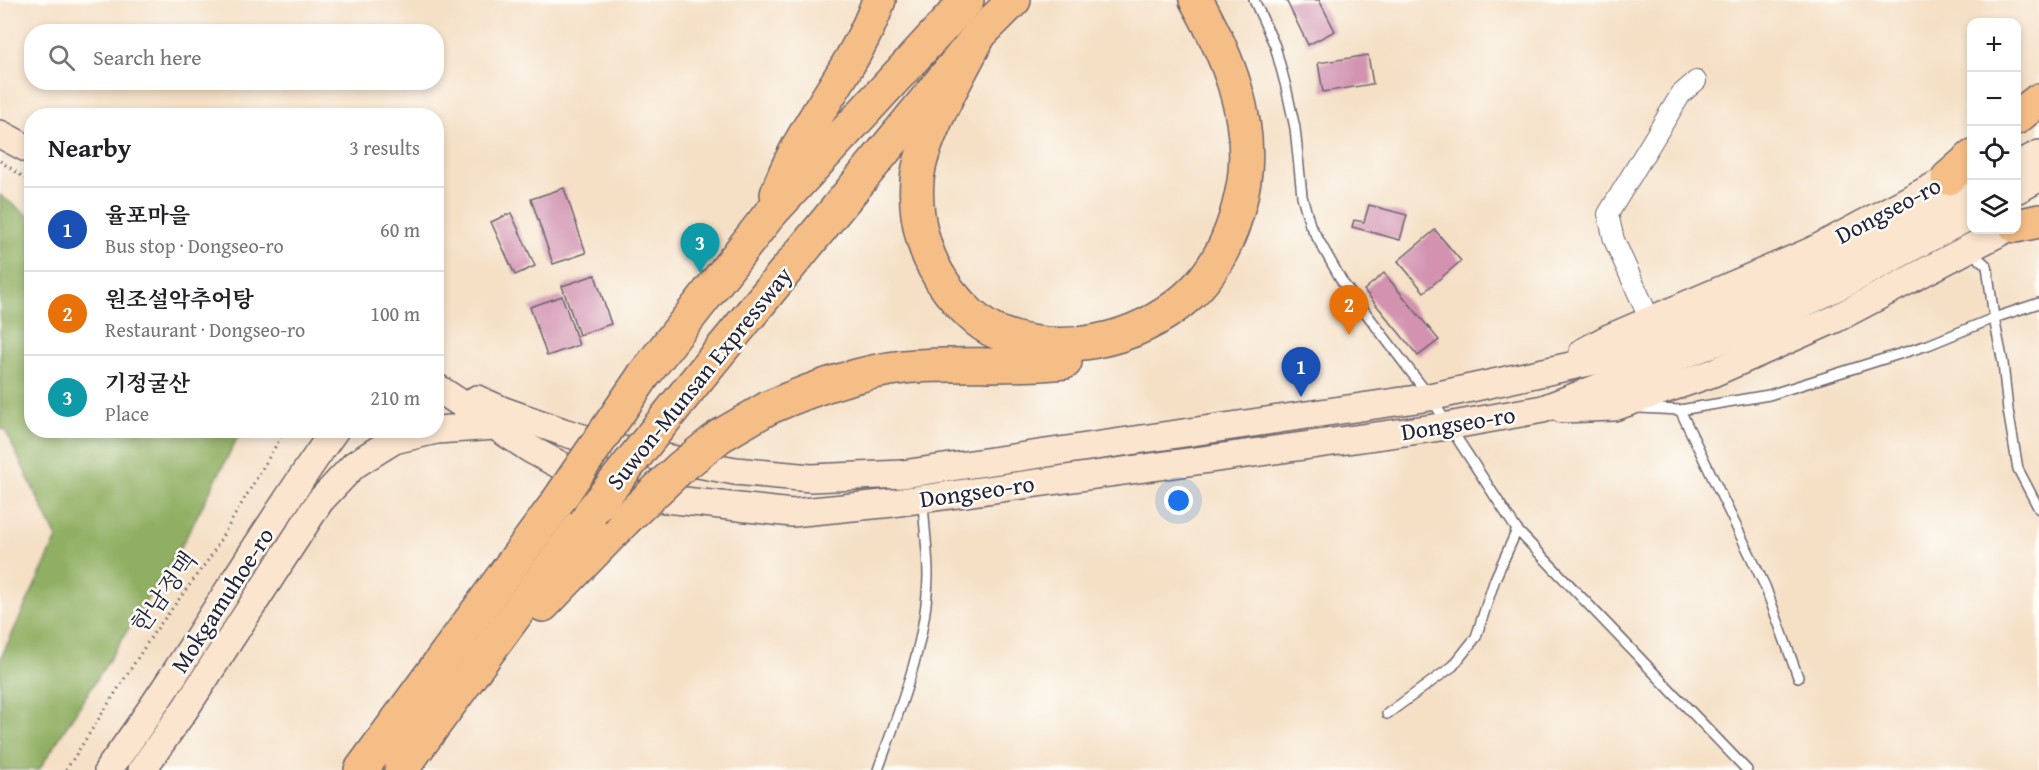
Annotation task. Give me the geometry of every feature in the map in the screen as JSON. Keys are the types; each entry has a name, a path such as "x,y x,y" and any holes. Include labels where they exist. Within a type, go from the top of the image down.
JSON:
{"highway":[{"path":"770,214 783,174 805,133 852,58 879,0"},
{"name":"Suwon-Munsan Expressway","path":"361,770 556,504 644,375 770,214 967,0"},
{"name":"Suwon-Munsan Expressway","path":"400,770 591,512 689,389 980,34 1014,0"},
{"path":"980,34 942,109 922,155 917,180 924,245 938,277 960,306 994,332 1033,343 1077,345 1123,335 1163,315 1187,297 1204,279 1218,259 1230,234 1244,179 1245,149 1242,115 1234,81 1222,50 1196,0"},
{"path":"448,703 625,520 680,468 720,436 768,408 806,392 875,371 904,367 1087,359 1138,346 1176,325 1193,312 1221,282 1241,248 1259,195 1263,158 1261,120 1254,83 1238,39 1216,0"},
{"path":"2021,114 2039,100"},
{"path":"2021,223 2039,221"}],"street":[{"path":"1650,320 1614,240 1608,214 1680,94 1696,81"},
{"path":"0,134 24,147"},
{"path":"2021,142 2039,134"},
{"path":"2021,163 2039,153"},
{"name":"Dongseo-ro","path":"1544,373 1609,338 1812,250 1966,173"},
{"name":"Dongseo-ro","path":"444,383 504,411 622,450 735,471 811,478 903,474 1430,397 1607,358 1751,306 1838,265 1966,173"},
{"path":"2021,187 2039,178"},
{"path":"2021,221 2039,211"},
{"name":"Dongseo-ro","path":"1543,409 1761,325 1967,217"},
{"name":"Dongseo-ro","path":"444,392 530,449 586,479 639,496 792,513 922,499 1448,426 1543,409 1614,407 1723,369 1835,319 1996,234"},
{"name":"Mokgamuhoe-ro","path":"444,429 495,426"},
{"name":"Mokgamuhoe-ro","path":"108,770 222,601 297,483 329,438"},
{"name":"Mokgamuhoe-ro","path":"142,770 185,709 320,501 354,465 394,441 405,438"}],"lane":[{"path":"1254,0 1275,46 1286,87 1295,128 1302,196 1310,225 1343,283 1430,397 1517,530 1747,770"},
{"path":"1955,256 1976,256 1987,266 2018,469 2039,509"},
{"path":"1614,407 1680,410 1769,395 1928,345 1994,318 2039,303"},
{"path":"1680,410 1765,586 1798,677"},
{"path":"878,770 909,681 920,639 928,575 922,499"},
{"path":"1387,714 1454,666 1476,637 1495,579 1517,530"}],"path":[{"path":"0,161 24,178"},
{"name":"한남정맥","path":"66,770 153,634 208,560 280,438"}],"green space":[{"path":"0,195 24,213 24,438 237,438 183,543 39,770 0,770 0,660 57,538 5,430 0,428"}],"building":[{"path":"1286,0 1319,0 1335,31 1308,45"},
{"path":"1368,55 1373,84 1323,92 1318,63"},
{"path":"564,188 586,253 553,264 531,199"},
{"path":"1369,205 1407,215 1400,240 1352,227 1354,220 1364,222"},
{"path":"511,213 535,266 515,275 491,222"},
{"path":"1435,230 1461,261 1424,292 1398,261"},
{"path":"1384,273 1439,340 1418,356 1364,290"},
{"path":"595,275 611,324 579,335 562,286"},
{"path":"562,296 579,345 547,356 530,307"}],"place":[{"name":"기정굴산","path":"700,273"},
{"name":"원조설악추어탕","path":"1349,335"},
{"name":"율포마을","path":"1301,397"}]}
